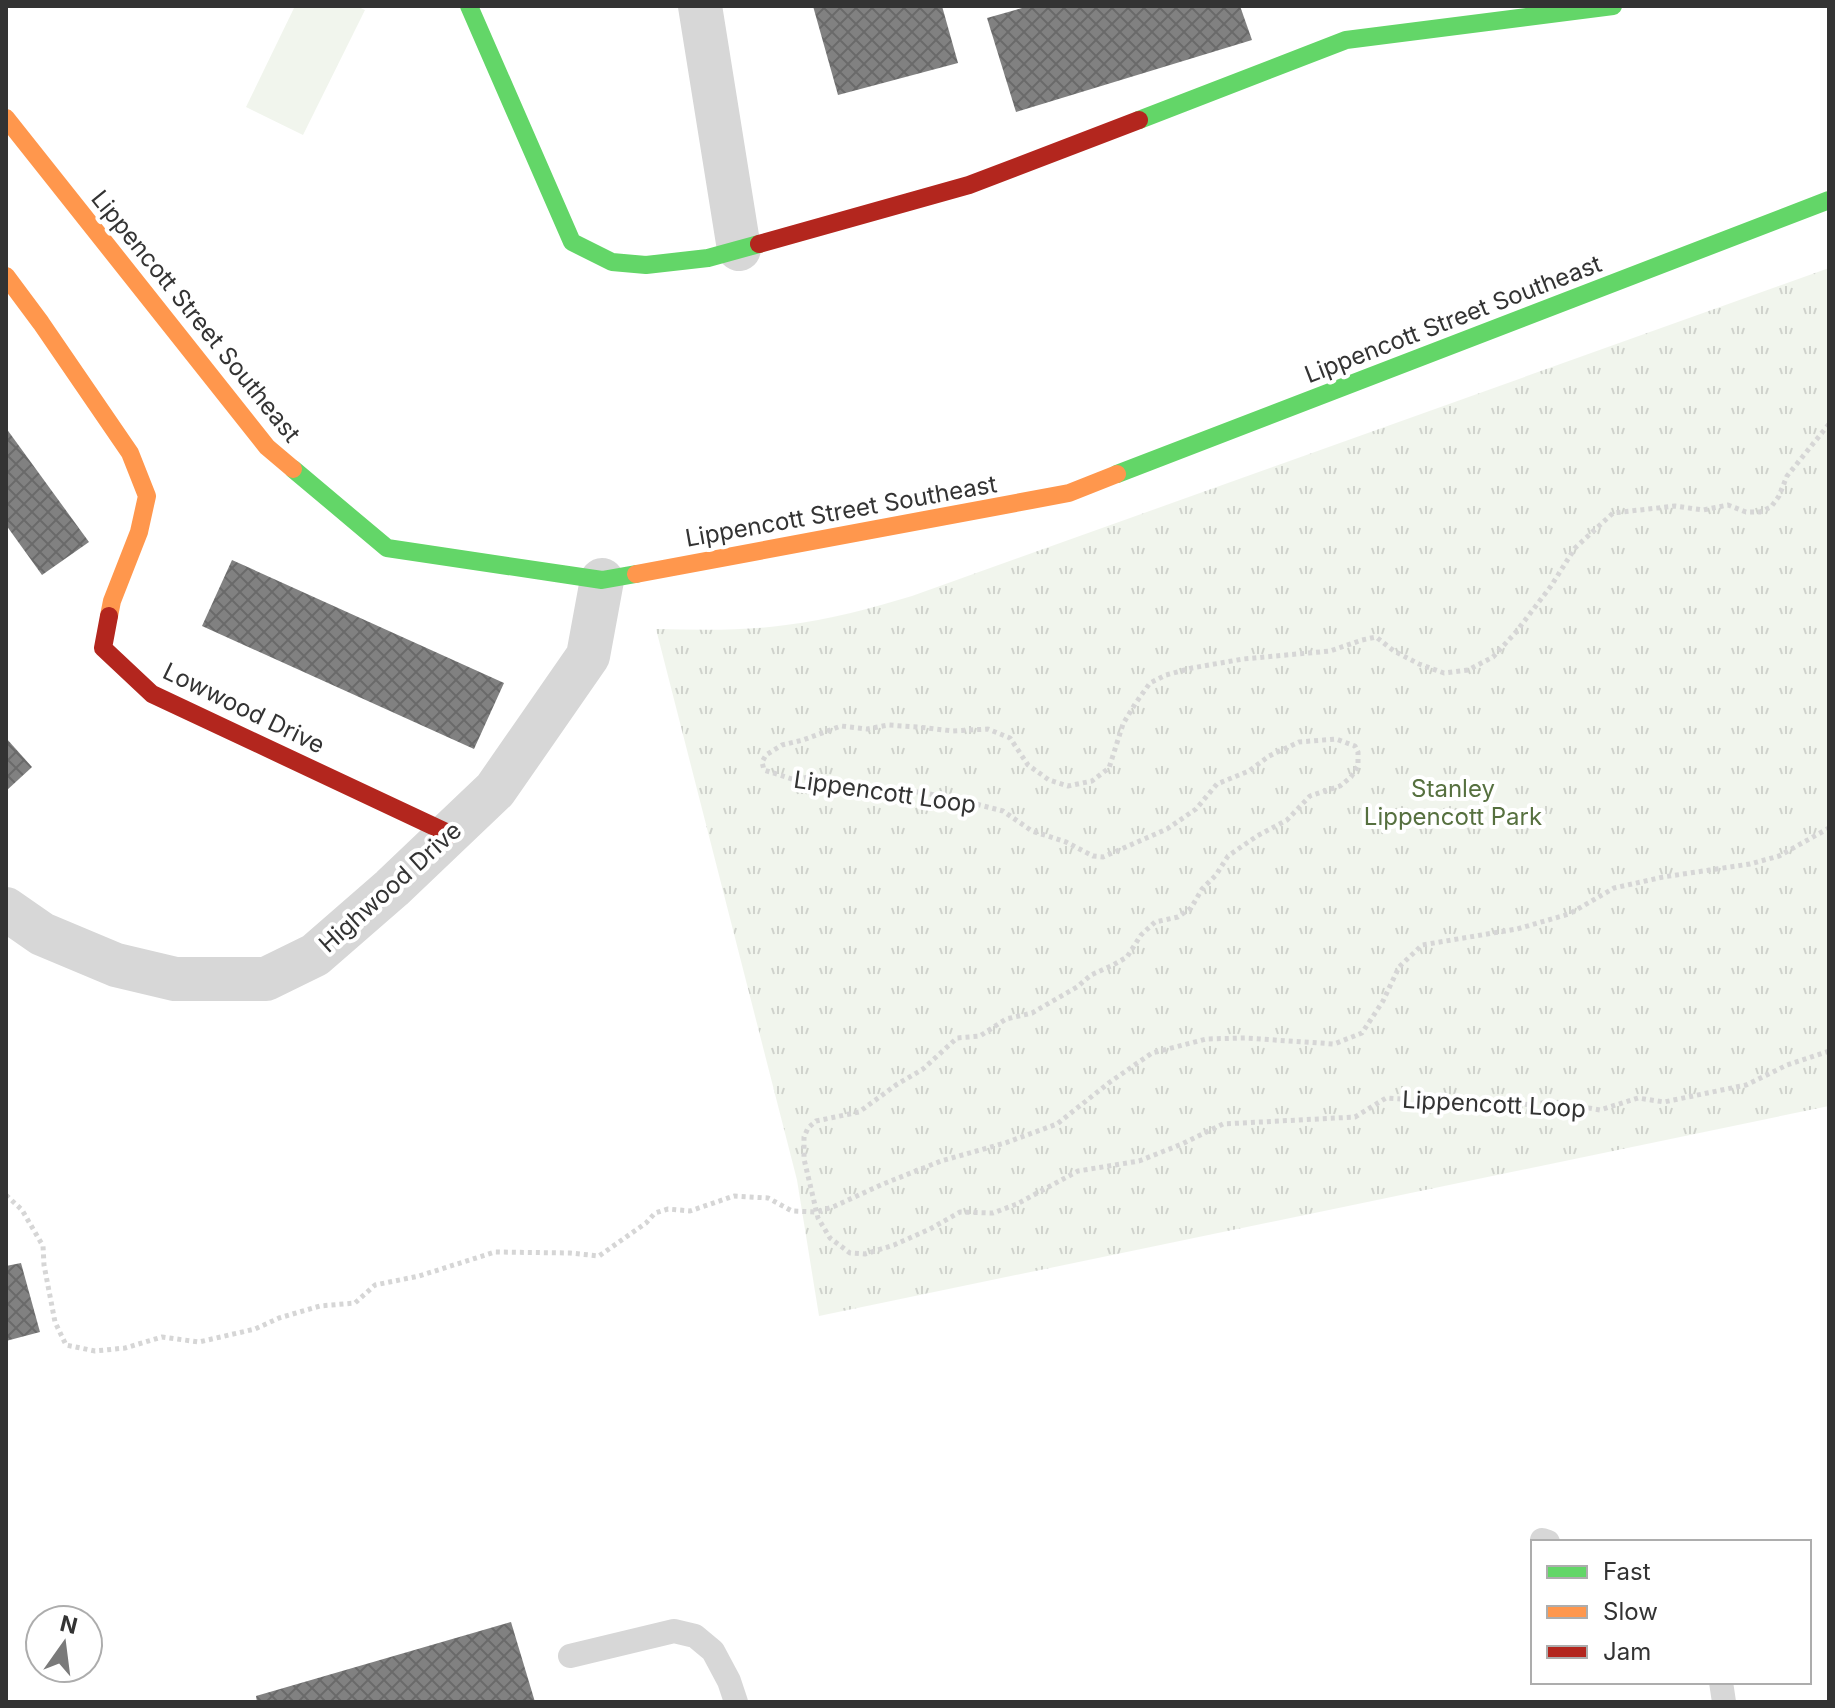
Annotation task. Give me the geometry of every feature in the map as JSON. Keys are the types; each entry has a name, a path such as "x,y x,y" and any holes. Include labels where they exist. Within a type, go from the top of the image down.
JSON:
{"street":[{"path":"469,6 572,242 612,262 646,265 708,258 969,185 1346,40 1613,6"},
{"path":"700,6 739,249"},
{"name":"Lippencott Street Southeast","path":"6,118 267,447 387,548 602,580 1069,493 1829,200"},
{"name":"Lowwood Drive","path":"6,276 130,453 147,496 139,532 112,601 103,648 152,694 450,834"},
{"name":"Highwood Drive","path":"6,909 42,934 116,965 175,979 266,979 315,955 392,888 495,790 588,656 602,580"}],"lane":[{"path":"570,1656 674,1631 695,1636 713,1651 736,1702"}],"path":[{"name":"Lippencott Loop","path":"1829,424 1787,476 1771,507 1760,512 1746,512 1728,505 1703,510 1675,506 1613,513 1575,548 1516,632 1493,657 1468,670 1444,673 1394,651 1376,637 1330,651 1243,659 1166,675 1150,683 1135,704 1123,724 1109,768 1092,781 1068,786 1049,780 1028,765 1010,738 988,729 953,731 888,725 867,729 841,726 782,745 766,755 762,762 764,770 795,780 813,776 871,789 920,792 1003,811 1032,831 1066,842 1093,856 1103,857 1167,829 1196,809 1217,784 1249,771 1269,756 1299,742 1336,739 1355,746 1358,752 1358,766 1351,777 1340,786 1310,796 1287,820 1228,856 1191,908 1178,917 1155,922 1141,935 1127,957 1091,975 1077,987 1032,1013 1006,1019 980,1036 957,1038 923,1069 859,1112 816,1121 808,1128 804,1137 804,1159 818,1218 830,1238 850,1253 865,1254 894,1245 960,1212 993,1213 1017,1204 1078,1171 1139,1161 1223,1124 1355,1117 1386,1098 1468,1099 1506,1106 1555,1102 1600,1110 1638,1098 1664,1102 1746,1085 1787,1065 1829,1051"},
{"path":"6,1195 22,1210 43,1246 55,1322 66,1345 95,1351 125,1348 162,1337 199,1342 255,1329 320,1306 355,1303 375,1285 419,1276 495,1252 599,1256 624,1240 655,1213 668,1209 690,1211 734,1196 768,1198 792,1211 817,1212 941,1161 1057,1124 1152,1053 1206,1039 1245,1038 1334,1044 1362,1033 1383,1001 1399,967 1422,945 1517,929 1569,914 1614,888 1779,856 1829,828"}],"green space":[{"path":"295,6 356,6 365,10 303,135 246,107"},
{"name":"Stanley Lippencott Park","path":"1829,268 1829,1106 819,1316 797,1180 656,629 738,629 786,625 834,617 912,596"}],"building":[{"path":"813,6 942,6 958,63 838,95"},
{"path":"1029,6 1240,6 1252,40 1016,112 987,18"},
{"path":"6,428 89,542 42,575 6,525"},
{"path":"232,560 504,683 474,749 202,626"},
{"path":"6,738 32,767 6,791"},
{"path":"21,1263 40,1332 6,1341 6,1266"},
{"path":"511,1622 535,1702 257,1702 256,1696"}],"traffic: fast":[{"path":"469,6 572,242 612,262 646,265 708,258 759,244"},
{"path":"1139,120 1346,40 1613,6"},
{"path":"1117,474 1829,200"},
{"path":"293,469 387,548 602,580 636,574"}],"traffic: slow":[{"path":"6,118 267,447 293,469"},
{"path":"6,276 130,453 147,496 139,532 109,616"},
{"path":"636,574 1069,493 1117,474"}],"traffic: jam":[{"path":"759,244 969,185 1139,120"},
{"path":"109,616 103,648 152,694 450,834"}]}
